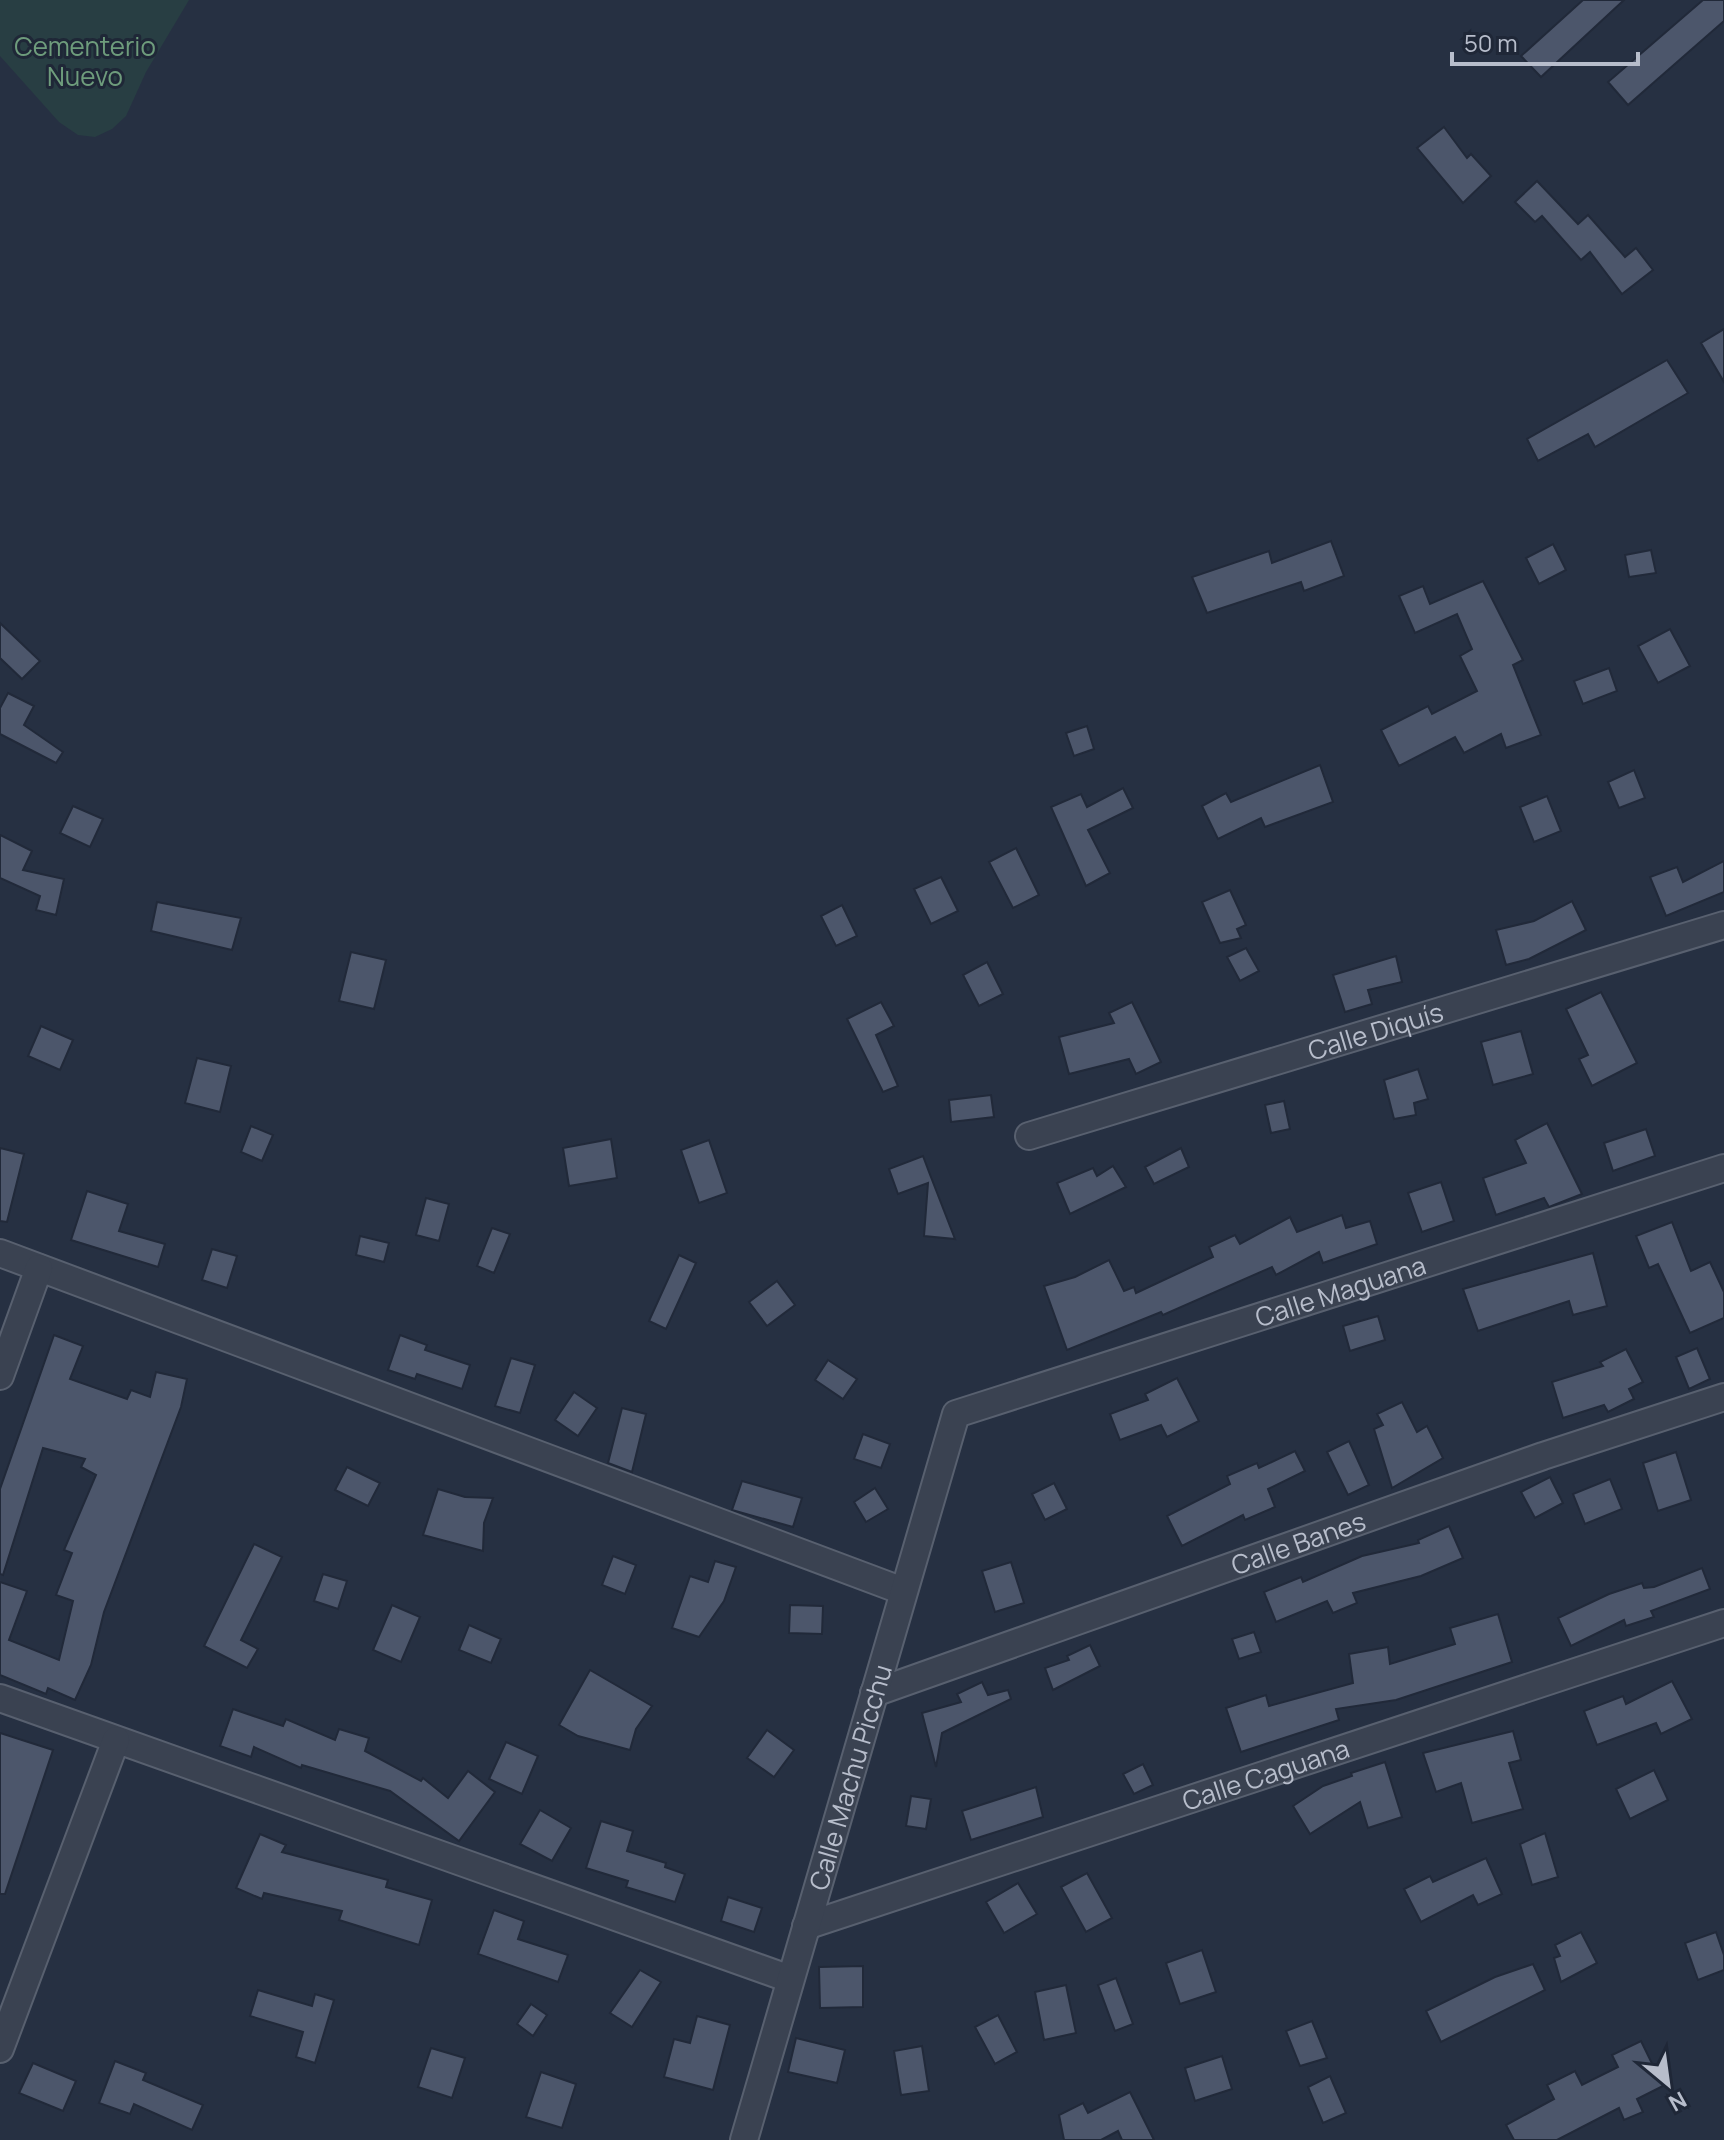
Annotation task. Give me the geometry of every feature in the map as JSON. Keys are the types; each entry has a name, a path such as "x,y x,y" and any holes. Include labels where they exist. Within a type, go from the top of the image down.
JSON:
{"street":[{"name":"Calle Diquís","path":"1029,1136 1724,925"},
{"name":"Calle Maguana","path":"956,1414 1724,1168"},
{"path":"0,1253 903,1591"},
{"path":"0,1376 39,1268"},
{"name":"Calle Banes","path":"874,1693 1518,1465 1724,1397"},
{"name":"Calle Machu Picchu","path":"744,2140 956,1414"},
{"name":"Calle Caguana","path":"806,1926 1724,1623"},
{"path":"0,1698 790,1979"},
{"path":"0,2049 116,1740"}],"green space":[{"name":"Cementerio Nuevo","path":"0,0 189,0 146,72 126,116 112,129 95,137 78,135 59,122 0,56"}],"building":[{"path":"1583,0 1624,0 1541,77 1521,56"},
{"path":"1703,0 1724,0 1724,21 1628,105 1608,82"},
{"path":"1444,127 1467,158 1471,154 1491,176 1463,203 1417,148"},
{"path":"1537,181 1578,224 1588,215 1625,257 1636,248 1653,270 1622,294 1590,252 1581,260 1542,216 1535,222 1515,202"},
{"path":"1724,329 1724,382 1701,343"},
{"path":"1667,360 1688,393 1595,447 1588,434 1538,461 1527,439"},
{"path":"1331,541 1344,576 1304,591 1301,582 1207,613 1192,577 1269,551 1272,563"},
{"path":"1553,544 1566,570 1539,584 1526,558"},
{"path":"1651,550 1656,573 1629,577 1625,555"},
{"path":"1483,581 1523,660 1513,665 1541,735 1506,748 1501,734 1464,753 1455,737 1399,766 1381,730 1428,706 1432,714 1477,691 1460,656 1472,649 1457,614 1415,633 1399,596 1423,586 1430,604"},
{"path":"0,623 40,661 22,679 0,658"},
{"path":"1670,629 1690,666 1658,683 1638,646"},
{"path":"1609,668 1617,691 1583,704 1574,681"},
{"path":"8,693 34,706 24,725 63,752 56,763 0,734 0,708"},
{"path":"1087,726 1094,749 1074,756 1066,733"},
{"path":"1320,765 1333,802 1265,827 1261,818 1218,839 1202,806 1226,793 1231,802"},
{"path":"1634,770 1645,798 1619,808 1608,782"},
{"path":"1123,788 1133,808 1088,830 1110,873 1086,886 1051,807 1081,794 1087,807"},
{"path":"1547,796 1561,831 1534,842 1520,807"},
{"path":"73,806 103,819 90,847 60,833"},
{"path":"0,835 32,851 23,870 64,879 56,915 36,910 40,896 0,878"},
{"path":"1016,848 1039,895 1013,908 989,862"},
{"path":"1724,861 1724,892 1666,916 1650,877 1677,867 1683,882"},
{"path":"941,877 958,911 931,924 914,889"},
{"path":"1230,890 1246,925 1237,929 1241,938 1220,943 1202,902"},
{"path":"1572,901 1586,930 1529,959 1506,965 1496,930 1534,921"},
{"path":"157,902 241,918 232,950 151,931"},
{"path":"842,905 857,936 836,946 821,916"},
{"path":"1246,948 1259,971 1240,981 1227,957"},
{"path":"351,952 386,960 374,1009 339,1001"},
{"path":"1396,956 1402,982 1368,990 1372,1004 1345,1012 1333,975"},
{"path":"987,962 1003,994 979,1006 963,975"},
{"path":"1601,992 1637,1063 1592,1086 1579,1059 1588,1055 1566,1009"},
{"path":"881,1002 894,1026 876,1035 898,1086 883,1092 847,1019"},
{"path":"1132,1002 1161,1062 1136,1074 1129,1059 1069,1074 1059,1037 1114,1023 1109,1013"},
{"path":"41,1026 73,1040 60,1070 28,1056"},
{"path":"1521,1031 1533,1074 1493,1085 1481,1042"},
{"path":"197,1058 231,1066 220,1112 185,1103"},
{"path":"1418,1069 1428,1099 1414,1103 1416,1115 1394,1119 1384,1080"},
{"path":"991,1095 994,1117 951,1122 949,1100"},
{"path":"1284,1101 1290,1129 1271,1133 1265,1105"},
{"path":"1547,1123 1582,1194 1549,1207 1544,1198 1496,1215 1483,1178 1526,1163 1515,1140"},
{"path":"251,1126 273,1135 262,1161 241,1152"},
{"path":"1646,1129 1655,1156 1613,1171 1604,1143"},
{"path":"611,1139 617,1178 569,1186 563,1148"},
{"path":"709,1140 727,1193 699,1203 681,1150"},
{"path":"0,1148 24,1154 7,1222 0,1221"},
{"path":"1181,1148 1189,1167 1154,1184 1145,1167"},
{"path":"923,1156 955,1239 924,1236 928,1183 898,1194 889,1169"},
{"path":"1113,1166 1126,1187 1070,1214 1057,1183 1093,1168 1097,1176"},
{"path":"1441,1182 1454,1221 1422,1232 1408,1193"},
{"path":"87,1191 128,1204 119,1231 165,1244 158,1267 71,1240"},
{"path":"426,1198 449,1204 439,1241 416,1235"},
{"path":"1342,1215 1346,1228 1370,1221 1377,1244 1323,1263 1319,1252 1276,1275 1272,1267 1163,1315 1161,1312 1067,1350 1044,1286 1075,1277 1109,1260 1124,1291 1134,1287 1136,1293 1213,1257 1209,1247 1235,1235 1240,1244 1290,1217 1297,1232"},
{"path":"1672,1222 1691,1271 1710,1262 1724,1292 1724,1318 1690,1333 1658,1264 1649,1268 1636,1236"},
{"path":"492,1228 510,1234 494,1273 477,1266"},
{"path":"360,1236 389,1243 384,1262 356,1255"},
{"path":"212,1249 237,1256 227,1288 202,1280"},
{"path":"1593,1253 1607,1306 1573,1315 1569,1301 1478,1331 1463,1289"},
{"path":"679,1255 696,1263 666,1329 649,1321"},
{"path":"777,1281 795,1305 767,1326 749,1302"},
{"path":"1378,1316 1385,1340 1350,1351 1343,1326"},
{"path":"54,1335 83,1346 70,1379 127,1399 131,1390 150,1397 156,1372 187,1379 181,1407 104,1612 91,1665 75,1700 48,1688 46,1694 0,1675 0,1582 27,1591 9,1640 59,1660 73,1601 56,1595 72,1553 64,1550 96,1475 81,1467 85,1459 43,1448 3,1575 0,1574 0,1489"},
{"path":"400,1335 427,1345 425,1350 470,1365 462,1389 417,1374 415,1379 388,1370"},
{"path":"1697,1348 1710,1379 1689,1389 1676,1357"},
{"path":"1626,1349 1643,1382 1629,1389 1634,1399 1608,1412 1604,1405 1563,1418 1552,1382 1603,1366 1600,1362"},
{"path":"511,1358 535,1365 520,1413 495,1406"},
{"path":"828,1360 857,1379 843,1399 815,1380"},
{"path":"1177,1378 1199,1421 1167,1437 1161,1425 1120,1440 1110,1414 1148,1400 1145,1394"},
{"path":"574,1392 597,1408 578,1436 555,1420"},
{"path":"1402,1402 1417,1432 1427,1426 1443,1458 1392,1488 1374,1429 1383,1425 1377,1414"},
{"path":"622,1408 646,1414 632,1472 608,1463"},
{"path":"863,1434 890,1444 881,1468 854,1459"},
{"path":"1349,1441 1369,1485 1348,1495 1327,1452"},
{"path":"1295,1451 1305,1471 1268,1489 1275,1507 1245,1520 1243,1515 1182,1546 1167,1516 1230,1484 1227,1476 1257,1463 1259,1468"},
{"path":"1676,1452 1691,1500 1658,1511 1643,1463"},
{"path":"347,1467 380,1483 368,1506 335,1490"},
{"path":"1550,1477 1563,1503 1535,1518 1521,1492"},
{"path":"1610,1479 1622,1509 1585,1524 1573,1494"},
{"path":"742,1481 802,1498 793,1527 732,1510"},
{"path":"1054,1483 1067,1509 1045,1520 1032,1494"},
{"path":"875,1488 888,1509 866,1522 854,1502"},
{"path":"438,1489 465,1497 493,1498 484,1523 483,1551 423,1535"},
{"path":"1449,1526 1463,1558 1421,1576 1353,1593 1357,1603 1333,1613 1327,1601 1276,1622 1264,1592 1301,1577 1303,1582 1362,1556 1419,1543 1418,1540"},
{"path":"254,1544 282,1557 241,1640 258,1649 247,1668 204,1646"},
{"path":"613,1556 636,1565 625,1594 602,1585"},
{"path":"715,1561 736,1567 724,1601 699,1637 672,1628 690,1576 708,1582"},
{"path":"1011,1562 1024,1603 995,1612 982,1571"},
{"path":"1702,1568 1710,1589 1651,1611 1654,1617 1626,1626 1624,1620 1571,1646 1558,1618 1609,1594 1642,1583 1644,1588 1654,1587"},
{"path":"323,1574 347,1581 338,1609 314,1601"},
{"path":"392,1605 420,1617 401,1662 373,1650"},
{"path":"790,1605 823,1606 822,1634 789,1633"},
{"path":"1498,1614 1512,1662 1396,1700 1336,1709 1339,1720 1241,1752 1226,1708 1266,1695 1269,1706 1353,1683 1349,1654 1388,1647 1390,1664 1455,1644 1450,1628"},
{"path":"469,1625 501,1639 491,1663 459,1650"},
{"path":"1254,1632 1261,1652 1239,1659 1232,1639"},
{"path":"1090,1645 1100,1666 1053,1690 1045,1668 1069,1660 1067,1656"},
{"path":"590,1670 652,1706 636,1729 630,1750 578,1736 559,1725"},
{"path":"1672,1681 1692,1719 1661,1734 1656,1723 1597,1745 1584,1711 1623,1696 1626,1704"},
{"path":"982,1682 988,1695 1008,1690 1011,1699 942,1733 936,1767 922,1713 961,1702 957,1694"},
{"path":"233,1709 283,1726 286,1719 335,1740 339,1729 369,1738 365,1751 421,1781 423,1778 448,1798 468,1771 495,1792 459,1841 390,1791 302,1765 301,1768 254,1747 251,1757 220,1746"},
{"path":"767,1730 794,1750 774,1777 747,1758"},
{"path":"1513,1731 1521,1760 1509,1763 1523,1809 1472,1823 1461,1783 1436,1792 1423,1753"},
{"path":"0,1733 53,1750 5,1894 0,1894"},
{"path":"506,1742 538,1756 522,1794 489,1779"},
{"path":"1385,1762 1402,1817 1368,1828 1360,1802 1310,1834 1293,1806 1323,1786"},
{"path":"1143,1764 1153,1785 1134,1794 1123,1774"},
{"path":"1654,1770 1668,1800 1630,1819 1616,1789"},
{"path":"1036,1787 1043,1817 971,1840 962,1811"},
{"path":"911,1796 931,1799 926,1829 906,1826"},
{"path":"540,1810 571,1828 552,1861 520,1844"},
{"path":"601,1821 633,1831 627,1851 666,1863 665,1867 685,1874 675,1902 626,1887 628,1881 586,1868"},
{"path":"1545,1833 1558,1877 1532,1885 1520,1844"},
{"path":"260,1834 286,1845 282,1852 388,1880 386,1887 432,1900 419,1945 339,1920 342,1911 264,1893 262,1899 236,1888"},
{"path":"1486,1858 1502,1894 1478,1905 1473,1895 1421,1922 1404,1889 1430,1876 1433,1882"},
{"path":"1087,1873 1112,1918 1086,1932 1061,1887"},
{"path":"1018,1883 1037,1914 1004,1933 986,1902"},
{"path":"728,1897 762,1908 754,1932 721,1921"},
{"path":"494,1910 524,1921 518,1939 568,1955 558,1982 478,1954"},
{"path":"1581,1932 1597,1963 1561,1982 1554,1958 1560,1956 1555,1945"},
{"path":"1716,1932 1724,1955 1724,1970 1698,1980 1685,1943"},
{"path":"1202,1950 1216,1992 1180,2004 1166,1963"},
{"path":"1533,1964 1545,1990 1441,2042 1426,2011 1495,1977"},
{"path":"863,1966 863,2007 820,2008 819,1967"},
{"path":"640,1970 661,1982 632,2027 610,2013"},
{"path":"1116,1978 1133,2024 1115,2031 1098,1985"},
{"path":"1066,1985 1076,2033 1044,2040 1035,1992"},
{"path":"258,1990 312,2006 315,1994 334,2000 315,2063 296,2057 303,2032 250,2016"},
{"path":"531,2004 547,2015 533,2036 517,2024"},
{"path":"998,2015 1017,2052 995,2064 975,2027"},
{"path":"697,2016 730,2025 713,2090 664,2077 674,2039 690,2043"},
{"path":"1312,2021 1327,2058 1300,2066 1286,2031"},
{"path":"796,2038 845,2050 837,2083 788,2072"},
{"path":"1641,2041 1663,2086 1637,2099 1643,2112 1624,2120 1619,2108 1557,2140 1514,2140 1506,2125 1554,2099 1547,2085 1575,2071 1582,2085 1618,2067 1612,2055"},
{"path":"922,2046 929,2091 901,2095 894,2051"},
{"path":"431,2048 465,2058 452,2098 418,2087"},
{"path":"1222,2056 1232,2089 1195,2101 1185,2068"},
{"path":"115,2061 146,2073 143,2080 203,2105 192,2130 134,2104 130,2114 99,2103"},
{"path":"33,2063 76,2081 63,2111 19,2093"},
{"path":"541,2072 576,2084 562,2128 526,2117"},
{"path":"1330,2076 1346,2113 1323,2123 1308,2087"},
{"path":"1130,2092 1154,2140 1122,2140 1118,2131 1101,2140 1064,2140 1059,2115 1083,2103 1088,2113"}]}
